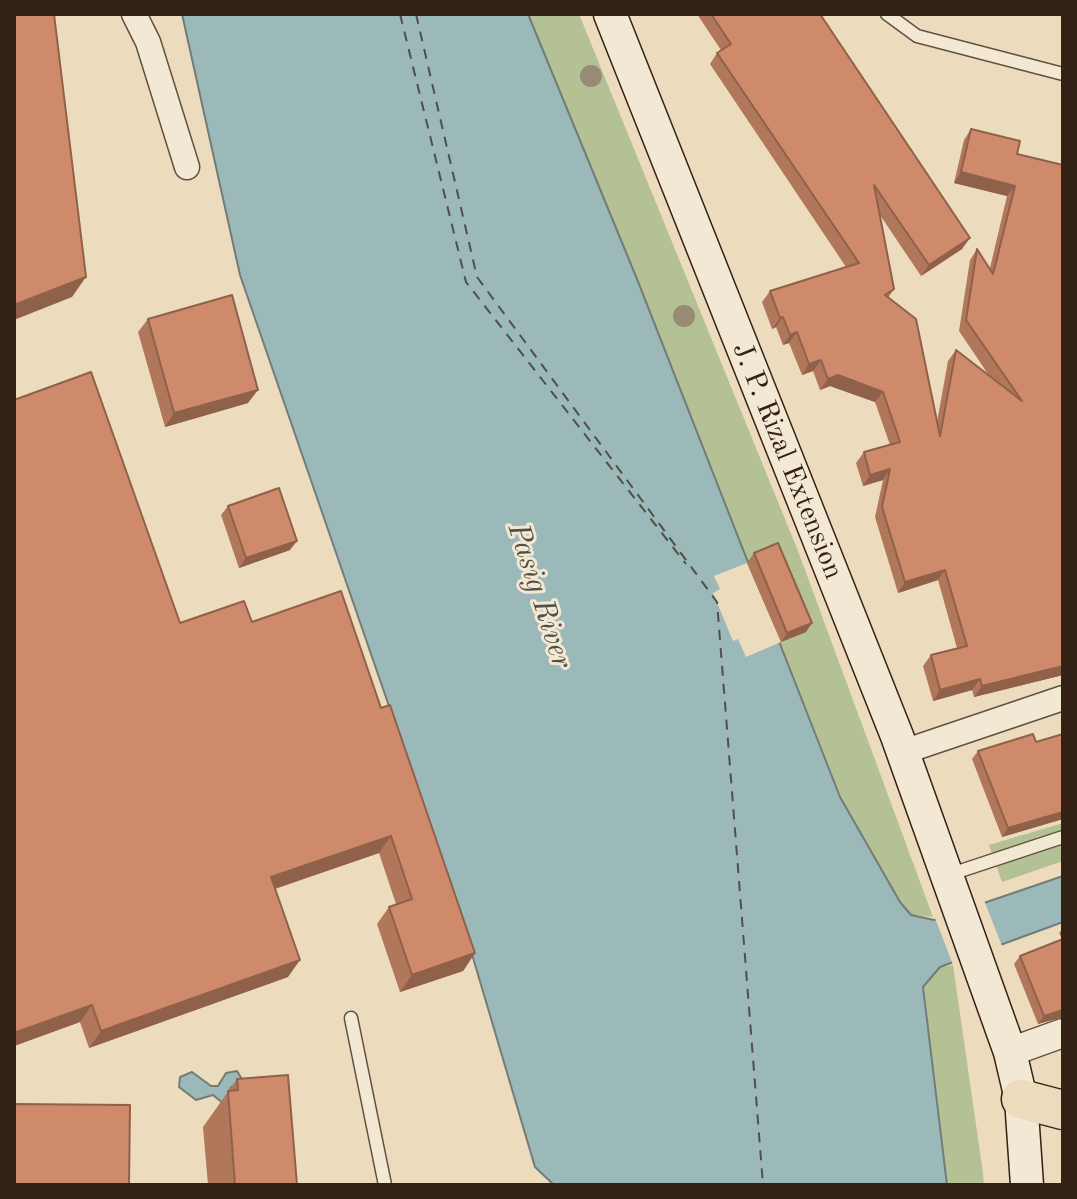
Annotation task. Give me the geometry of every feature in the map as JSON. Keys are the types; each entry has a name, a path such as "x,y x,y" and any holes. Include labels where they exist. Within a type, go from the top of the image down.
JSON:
{"highway":[{"path":"1021,1099 1063,1110"}],"main road":[{"name":"J. P. Rizal Extension","path":"610,14 903,752 1010,1052 1021,1099 1027,1185"}],"street":[{"path":"134,14 148,42 187,167"},
{"path":"903,752 1063,698"},
{"path":"1010,1052 1063,1033"}],"lane":[{"path":"887,14 917,36 1063,74"},
{"path":"945,876 1063,837"},
{"path":"351,1018 385,1185"}],"green space":[{"path":"528,14 579,14 798,551 933,917 911,915 900,902 840,797 637,279"},
{"path":"1063,823 1063,861 1002,882 989,845"},
{"path":"953,965 984,1185 947,1185 923,987 940,967"}],"water":[{"name":"Pasig River","path":"182,14 528,14 637,279 840,797 900,902 911,915 934,920 1063,876 1063,922 940,967 923,987 947,1185 554,1185 535,1167 455,897 240,275"},
{"path":"237,1071 245,1084 231,1087 224,1104 213,1095 196,1100 179,1087 180,1077 192,1072 211,1086 218,1086 226,1073"}],"pier":[{"path":"747,563 781,642 746,657 738,639 733,641 713,593 720,589 714,576"},
{"path":"984,900 1002,946 953,965 935,918"}],"building":[{"path":"14,14 54,14 86,277 14,305"},
{"path":"711,14 820,14 970,238 929,265 874,185 894,289 885,295 916,319 940,436 956,350 1022,401 966,320 977,249 993,274 1015,186 961,172 971,129 1020,141 1017,154 1063,165 1063,666 982,686 980,679 940,690 931,655 967,646 945,570 905,582 882,507 890,469 870,475 864,452 900,442 883,392 838,375 828,379 821,360 809,364 797,332 790,335 770,291 859,263 717,53 731,44"},
{"path":"232,295 258,390 174,413 148,319"},
{"path":"91,372 180,623 244,601 252,622 341,591 381,708 390,705 475,953 412,975 389,907 412,899 391,836 271,877 300,960 101,1031 92,1005 14,1033 14,400"},
{"path":"279,488 297,541 246,558 228,506"},
{"path":"778,543 812,623 787,633 754,553"},
{"path":"1033,734 1036,742 1063,734 1063,812 1008,828 978,751"},
{"path":"1063,939 1063,1010 1044,1016 1020,956"},
{"path":"288,1075 297,1185 235,1185 228,1091 238,1090 237,1079"},
{"path":"14,1104 130,1105 129,1185 14,1185"}],"ferry route":[{"path":"400,14 466,282 686,564"},
{"path":"416,14 477,277 717,602 763,1185"}]}
